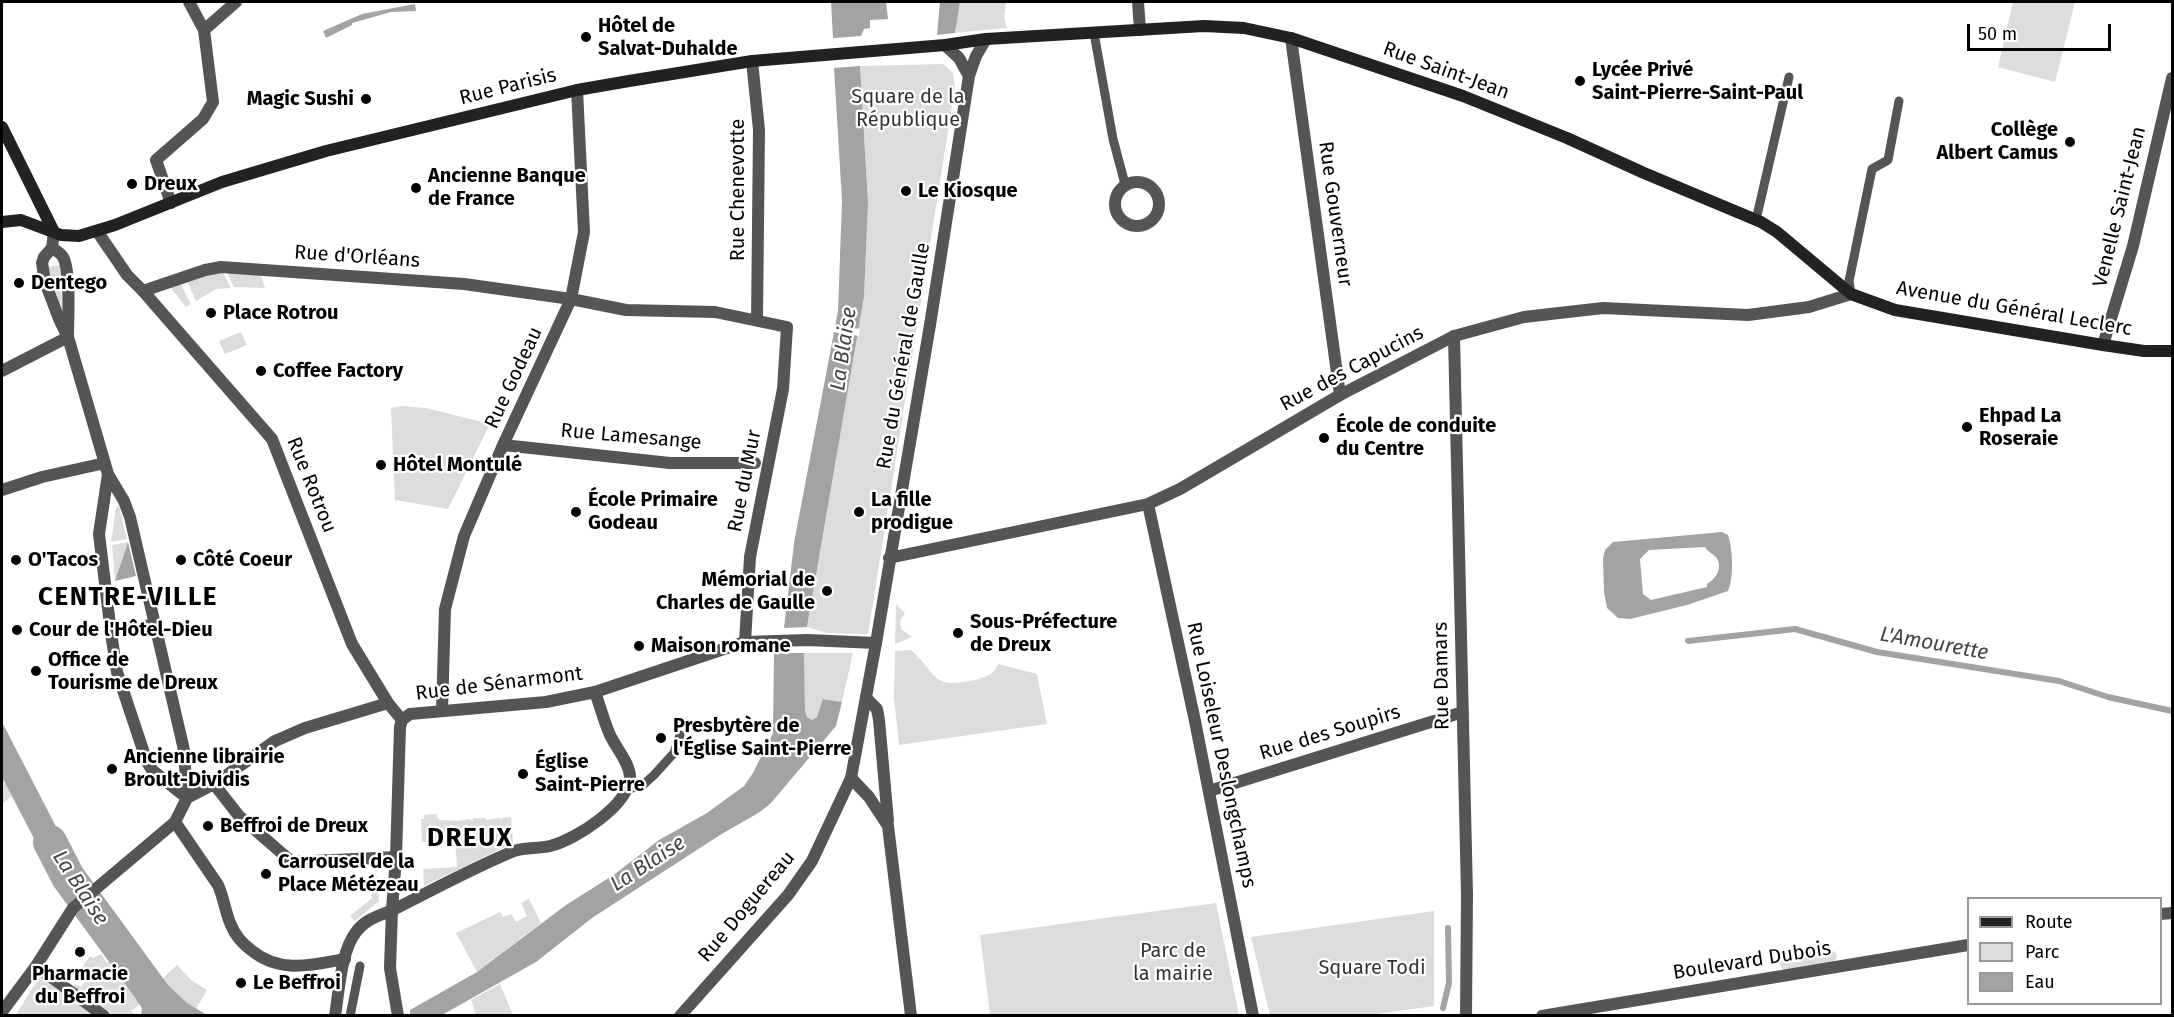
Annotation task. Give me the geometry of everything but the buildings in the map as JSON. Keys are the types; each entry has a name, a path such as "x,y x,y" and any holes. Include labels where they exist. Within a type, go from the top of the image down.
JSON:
{"main road":[{"name":"Rue Saint-Jean","path":"986,39 1223,26 1292,38 1474,100 1756,220 1777,232 1851,294"},
{"name":"Rue Parisis","path":"2,222 21,220 72,236 98,231 222,182 326,151 577,90 752,61 945,45 986,39"},
{"path":"2,127 54,232"},
{"name":"Avenue du Général Leclerc","path":"1851,294 1895,310 2103,345 2144,351 2172,351"}],"street":[{"path":"171,203 156,160 203,119 213,102 204,30 189,2"},
{"path":"204,30 235,2"},
{"path":"1138,2 1140,30"},
{"name":"Rue Gouverneur","path":"1292,38 1340,395"},
{"name":"Rue du Général de Gaulle","path":"876,643 930,325 969,76 976,56 986,39"},
{"path":"945,45 959,58 969,76"},
{"name":"Rue Chenevotte","path":"752,61 759,129 758,320"},
{"name":"Venelle Saint-Jean","path":"2103,345 2133,246 2172,78"},
{"name":"Rue Godeau","path":"442,711 445,609 464,536 571,298 584,232 577,90"},
{"name":"Rue Rotrou","path":"98,231 127,275 272,439 352,644 388,703 402,720"},
{"path":"2,1012 36,966 73,908 175,822 187,798 184,750 130,517 106,469 68,337 52,303 42,272 44,257 52,248 54,232"},
{"path":"52,248 63,256 66,269 68,337"},
{"name":"Rue d'Orléans","path":"143,291 205,270 221,267 464,284 571,298 626,310 715,312 788,327"},
{"name":"Rue des Capucins","path":"889,558 1148,504 1180,489 1340,395 1454,336 1524,317 1603,309 1748,315 1809,307 1851,294"},
{"name":"Rue du Mur","path":"746,642 750,557 783,389 788,327"},
{"name":"Rue Damars","path":"1454,336 1467,894 1467,1016"},
{"path":"2,370 68,337"},
{"name":"Rue Lamesange","path":"503,445 670,463 755,463"},
{"path":"2,490 42,477 106,469"},
{"path":"106,469 99,543 117,672 147,762 152,770 187,798"},
{"name":"Rue Loiseleur Deslongchamps","path":"1148,504 1209,791 1253,1016"},
{"path":"111,633 156,624"},
{"name":"Rue de Sénarmont","path":"402,720 410,714 546,702 595,692 746,642 807,640 876,643"},
{"name":"Rue Doguereau","path":"680,1016 788,895 812,861 851,778 876,643"},
{"path":"335,1016 345,959 351,940 361,926 370,919 513,852 551,846 572,837 603,816 626,790 630,778 628,768 610,735 595,692"},
{"path":"866,698 877,709 879,720 888,826 911,1016"},
{"path":"187,798 214,784 276,741 305,728 388,703"},
{"name":"Rue des Soupirs","path":"1209,791 1462,712"},
{"path":"398,1016 390,968 402,720"},
{"path":"851,778 869,796 888,826"},
{"path":"214,784 239,816 292,862 396,857"},
{"path":"175,822 218,885 236,935 257,955 268,962 289,967 345,959"},
{"name":"Boulevard Dubois","path":"1542,1016 1967,945"},
{"path":"36,966 104,1016"}],"lane":[{"path":"1094,33 1113,138 1125,184"},
{"path":"1756,220 1789,77"},
{"path":"1851,294 1849,281 1872,169 1888,160 1899,101"},
{"path":"626,790 643,785 654,775 674,753 680,735"},
{"path":"350,1016 360,966"}],"green space":[{"path":"960,2 1006,2 1004,17 1007,28 955,33"},
{"path":"2013,2 2075,2 2055,82 1998,67"},
{"name":"Square de la République","path":"943,64 953,73 955,87 868,634 827,633 807,627 864,297 868,203 860,66"},
{"path":"59,265 61,267 62,314 59,314 48,267"},
{"path":"223,272 231,288 216,289 196,301 187,281 211,273"},
{"path":"227,273 261,275 265,288 234,287"},
{"path":"180,283 191,304 186,307 170,287"},
{"path":"241,332 247,345 225,354 219,341"},
{"path":"401,406 426,408 490,424 448,509 395,500 391,408"},
{"path":"119,506 127,539 111,542 116,507"},
{"path":"128,542 115,581 112,545"},
{"path":"896,604 905,613 900,621 901,629 912,637 895,644"},
{"path":"911,650 936,678 950,683 986,677 994,671 998,664 1037,674 1047,724 899,745 894,698 895,651"},
{"path":"804,653 853,653 842,702 824,699 819,715 812,720 807,717 805,711"},
{"path":"2,777 12,796 2,804"},
{"path":"436,814 439,820 458,821 470,819 473,821 473,818 502,820 502,818 511,817 513,843 424,886 423,869 457,867 455,840 422,842 421,819 424,819 424,815"},
{"path":"377,876 379,901 355,921 350,916 372,898 370,877"},
{"path":"529,899 541,923 477,972 456,933 500,912 503,917 511,914 516,922 527,916 521,903"},
{"name":"Parc de la mairie","path":"1216,903 1239,1015 990,1015 980,935"},
{"name":"Square Todi","path":"1434,911 1434,1006 1370,1015 1270,1015 1251,937"},
{"path":"1829,949 1837,956 1831,963 1787,969 1783,969 1779,964 1783,956"},
{"path":"101,954 107,963 112,960 140,1004 131,1011 135,1015 113,1015 73,988 76,984 81,987 87,978 86,973 81,969 90,956 93,958"},
{"path":"177,965 191,980 207,990 196,1009 177,997 160,981"},
{"path":"40,976 92,1015 15,1016"},
{"path":"500,984 513,1015 476,1015 471,1000"}],"water":[{"path":"831,2 886,2 888,19 870,20 870,28 864,29 861,36 833,38"},
{"path":"940,2 960,2 955,33 937,35"},
{"path":"415,4 416,11 391,12 352,23 326,38 323,31 362,14"},
{"path":"860,66 868,203 864,297 807,627 784,628 794,543 838,311 842,201 834,68"},
{"path":"1722,532 1728,535 1732,556 1728,591 1687,605 1630,619 1618,618 1607,608 1604,592 1603,558 1605,550 1613,542","holes":["1705,547 1716,557 1719,565 1714,579 1707,584 1707,587 1651,600 1643,594 1640,559 1649,550"]},
{"path":"128,542 136,576 115,581"},
{"path":"774,653 804,653 807,717 812,720 817,717 823,699 842,702 836,726 771,803 592,918 536,962 442,1015 410,1015 410,1010 477,972 566,905 615,874 659,840 707,813 744,786 773,733"},
{"path":"2,722 81,875 64,891 62,896 2,777"},
{"path":"99,898 125,931 150,969 177,997 207,1015 141,1015 142,1008 81,917"}],"pier":[{"path":"834,325 860,329 859,336 833,332"},
{"path":"135,947 138,951 116,967 113,962"}],"waterway":[{"name":"L'Amourette","path":"1688,641 1795,629 1877,652 2059,681 2108,697 2172,711"},
{"name":"La Blaise","path":"50,842 68,877 155,996 176,1016"},
{"name":"L'Amourette","path":"1443,1008 1449,983 1448,928"}],"place":[{"name":"Hôtel de Salvat-Duhalde","path":"586,37"},
{"name":"Lycée Privé Saint-Pierre-Saint-Paul","path":"1580,81"},
{"name":"Magic Sushi","path":"366,99"},
{"name":"Collège Albert Camus","path":"2070,142"},
{"name":"Dreux","path":"132,184"},
{"name":"Ancienne Banque de France","path":"416,188"},
{"name":"Le Kiosque","path":"906,191"},
{"name":"Dentego","path":"19,283"},
{"name":"Place Rotrou","path":"211,313"},
{"name":"Coffee Factory","path":"261,371"},
{"name":"Ehpad La Roseraie","path":"1967,427"},
{"name":"École de conduite du Centre","path":"1324,438"},
{"name":"Hôtel Montulé","path":"381,465"},
{"name":"École Primaire Godeau","path":"576,512"},
{"name":"La fille prodigue","path":"859,512"},
{"name":"O'Tacos","path":"16,560"},
{"name":"Côté Coeur","path":"181,560"},
{"name":"Mémorial de Charles de Gaulle","path":"827,591"},
{"name":"Cour de l'Hôtel-Dieu","path":"17,630"},
{"name":"Sous-Préfecture de Dreux","path":"958,633"},
{"name":"Maison romane","path":"639,646"},
{"name":"Office de Tourisme de Dreux","path":"36,671"},
{"name":"Presbytère de l'Église Saint-Pierre","path":"661,738"},
{"name":"Ancienne librairie Broult-Dividis","path":"112,769"},
{"name":"Église Saint-Pierre","path":"523,774"},
{"name":"Beffroi de Dreux","path":"208,826"},
{"name":"Carrousel de la Place Métézeau","path":"266,874"},
{"name":"Pharmacie du Beffroi","path":"80,952"},
{"name":"Le Beffroi","path":"241,983"}],"district":[{"name":"CENTRE-VILLE","path":"128,598"},
{"name":"DREUX","path":"470,839"}]}
